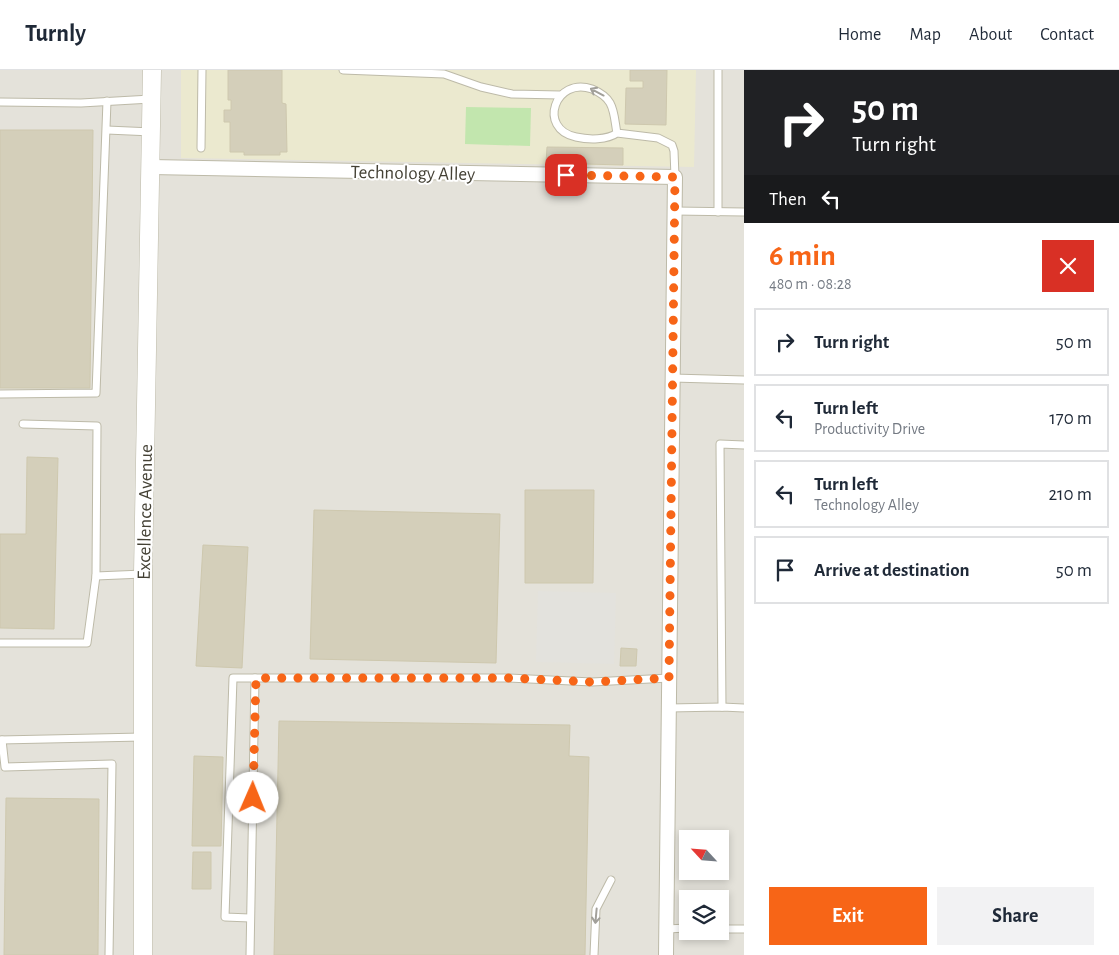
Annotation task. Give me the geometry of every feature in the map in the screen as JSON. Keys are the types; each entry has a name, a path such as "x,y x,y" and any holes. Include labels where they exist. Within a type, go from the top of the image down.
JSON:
{"street":[{"name":"Excellence Avenue","path":"143,955 143,574 152,70"},
{"name":"Technology Alley","path":"151,167 675,177"},
{"path":"666,955 675,177"}],"lane":[{"path":"201,148 202,70"},
{"path":"343,70 444,74 481,87 512,94 560,96"},
{"path":"718,70 718,212"},
{"path":"618,133 610,103 598,91 577,87 568,89 560,96 556,104 555,120 557,126 566,134 577,138 610,138 618,133 658,138 672,145 675,177"},
{"path":"0,102 152,99"},
{"path":"0,394 96,393 107,101"},
{"path":"107,130 152,132"},
{"path":"675,211 744,212"},
{"path":"673,378 744,380"},
{"path":"0,643 87,643 96,576 97,426 23,424"},
{"path":"722,707 720,444 744,445"},
{"path":"96,576 143,574"},
{"path":"250,918 225,917 233,678 508,678 592,682 669,678"},
{"path":"250,955 256,678"},
{"path":"669,708 744,708"},
{"path":"110,955 112,764 5,767 1,740 144,737"},
{"path":"594,955 596,909 611,880"},
{"path":"666,929 679,928"},
{"path":"729,928 744,929"}],"shaded area":[{"path":"0,70 744,70 744,955 0,955"},
{"path":"181,70 696,70 694,167 181,158"},
{"path":"538,591 616,593 614,664 536,662"}],"green space":[{"path":"466,107 531,108 530,146 465,144"}],"building":[{"path":"228,70 282,70 282,103 286,104 287,152 280,152 280,155 244,155 244,152 230,152 230,122 224,122 224,110 231,110 231,100 228,100"},
{"path":"630,70 667,70 666,125 625,124 626,88 643,88 643,81 630,81"},
{"path":"0,130 93,130 90,388 0,388"},
{"path":"547,147 623,148 623,165 546,163"},
{"path":"27,457 58,458 54,629 0,628 0,534 26,534"},
{"path":"525,490 594,490 593,583 525,583"},
{"path":"314,510 500,514 496,663 310,659"},
{"path":"203,545 248,547 242,668 196,666"},
{"path":"621,648 637,649 636,666 620,666"},
{"path":"279,721 570,725 569,756 589,757 585,955 274,955"},
{"path":"194,756 223,757 221,846 192,846"},
{"path":"6,798 99,799 98,955 4,955"},
{"path":"193,852 211,852 211,889 192,889"}],"route":[{"path":"253,798 256,678 508,678 592,682 669,678 675,177 566,175"}]}
